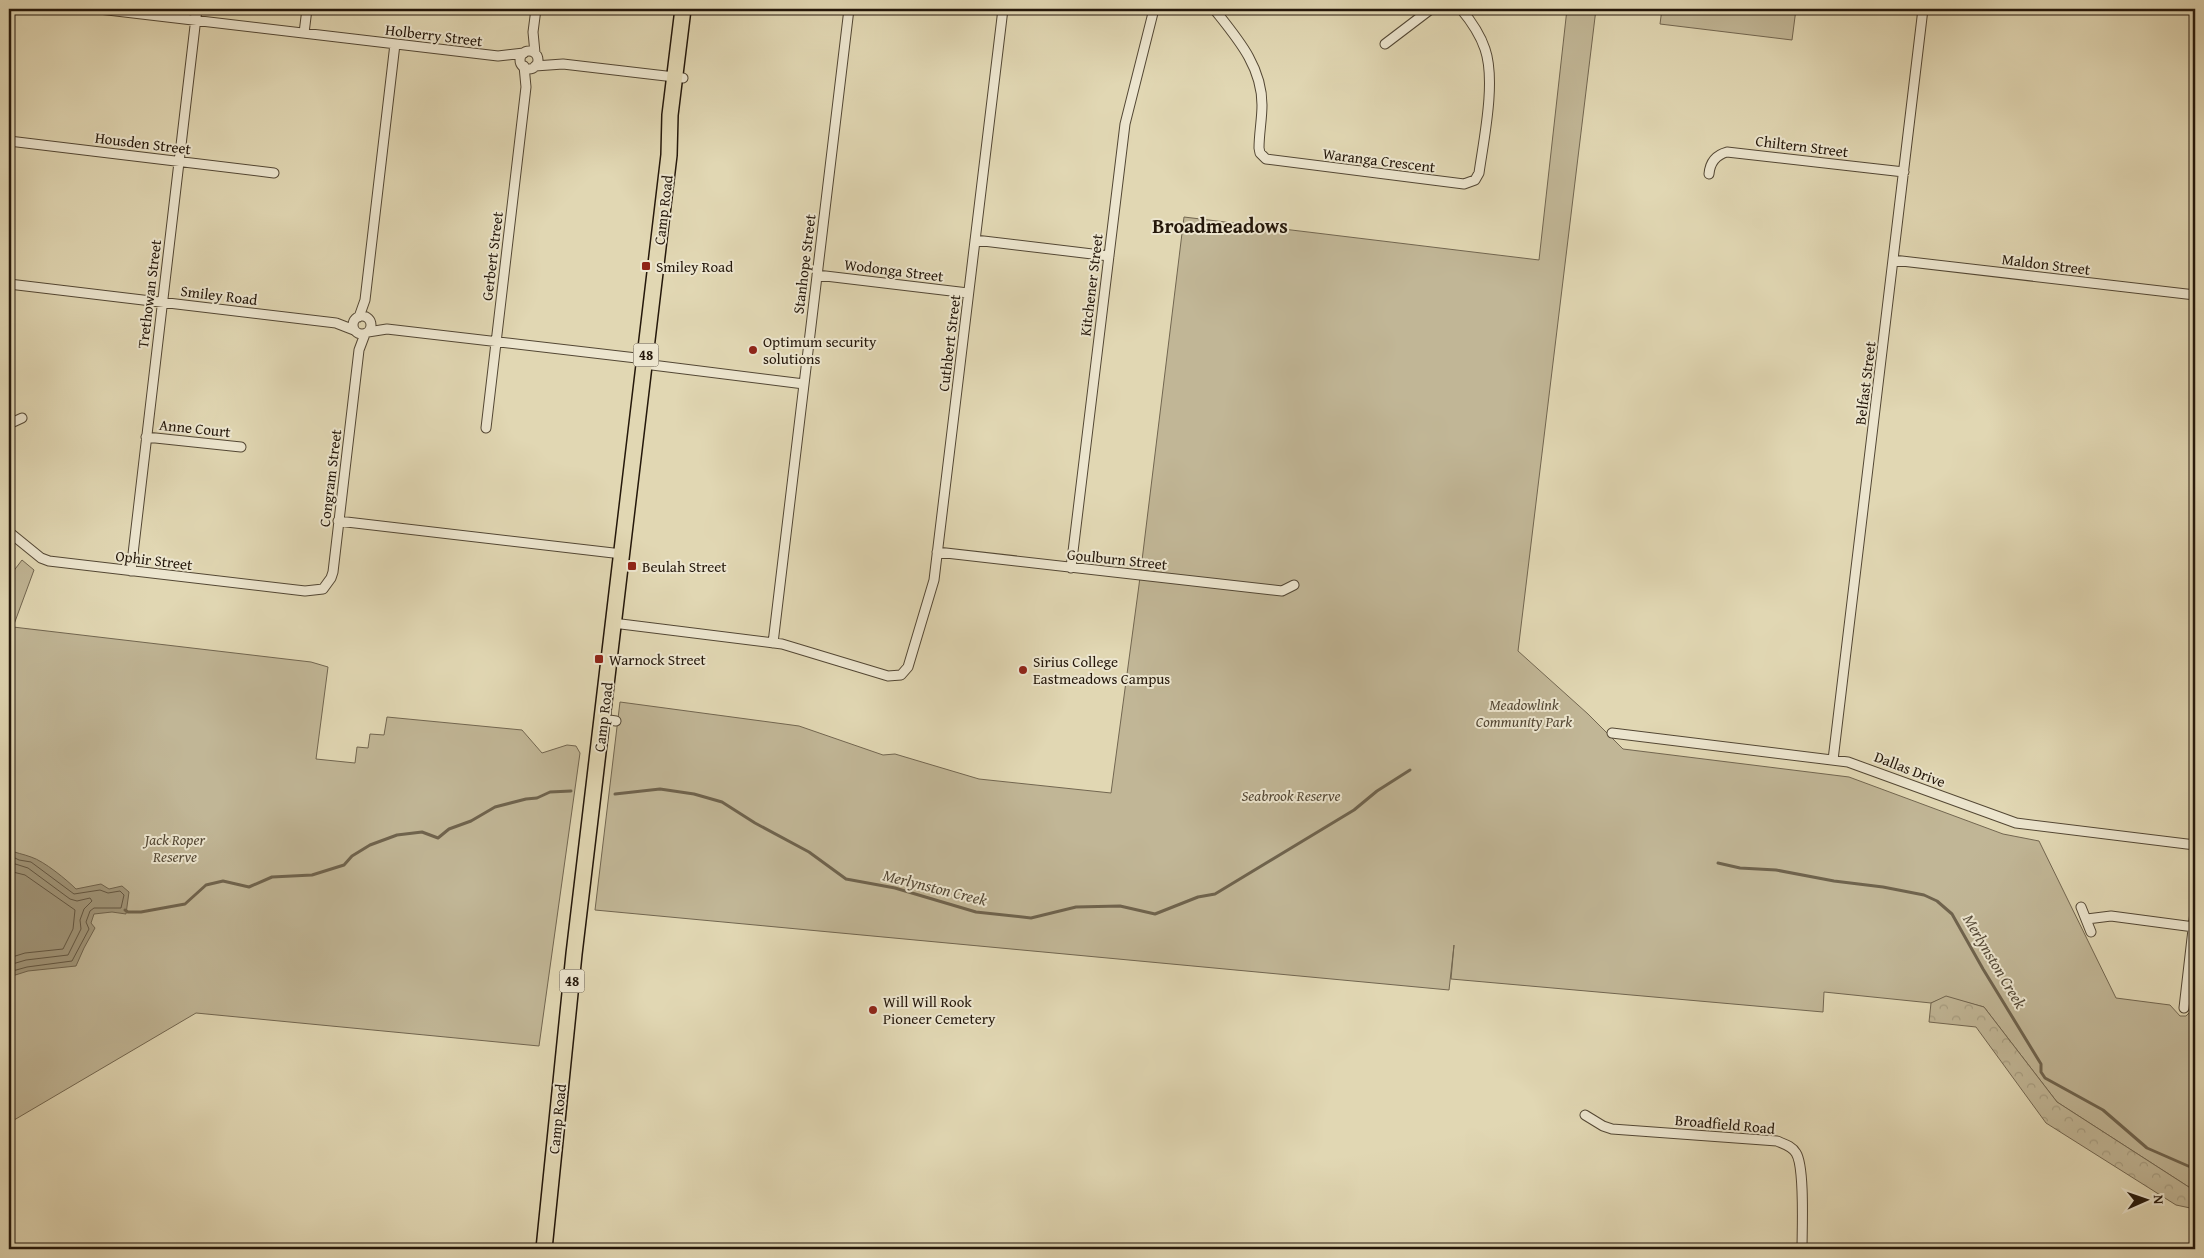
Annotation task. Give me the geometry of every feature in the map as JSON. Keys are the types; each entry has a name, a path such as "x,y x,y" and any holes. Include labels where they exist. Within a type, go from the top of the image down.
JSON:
{"main road":[{"name":"Camp Road","path":"678,77 682,9"},
{"name":"Camp Road","path":"544,1249 574,954 609,720 613,623 669,155 670,115 691,9"}],"street":[{"name":"Holberry Street","path":"99,9 498,56 531,53 563,64 678,77"},
{"name":"Trethowan Street","path":"131,571 197,9"},
{"path":"304,33 307,9"},
{"path":"531,53 521,57 523,66 529,69 535,67 538,62 531,53 536,9"},
{"name":"Stanhope Street","path":"773,642 849,9"},
{"name":"Cuthbert Street","path":"773,642 881,674 901,675 911,661 934,580 1003,9"},
{"name":"Kitchener Street","path":"1071,568 1125,124 1154,9"},
{"name":"Waranga Crescent","path":"1214,9 1245,49 1257,72 1262,104 1259,148 1260,153 1266,159 1464,184 1475,180 1479,173 1490,75 1486,50 1482,40 1461,9"},
{"path":"1385,44 1431,9"},
{"name":"Belfast Street","path":"1833,760 1923,9"},
{"path":"361,332 371,328 363,318 395,44"},
{"name":"Holberry Street","path":"498,56 523,66"},
{"name":"Holberry Street","path":"535,67 563,64"},
{"name":"Gerbert Street","path":"486,428 526,87 523,66"},
{"name":"Gerbert Street","path":"526,87 535,67"},
{"name":"Housden Street","path":"9,141 274,173"},
{"name":"Chiltern Street","path":"1709,174 1712,162 1727,152 1904,172"},
{"path":"975,240 1109,256"},
{"name":"Maldon Street","path":"1893,260 2195,295"},
{"name":"Wodonga Street","path":"817,275 968,293"},
{"name":"Smiley Road","path":"9,284 336,323 361,332"},
{"path":"363,318 387,329"},
{"path":"361,332 353,323 363,318"},
{"name":"Smiley Road","path":"336,323 363,318"},
{"path":"361,332 387,329 804,384"},
{"name":"Congram Street","path":"305,592 322,589 331,578 361,332"},
{"path":"9,424 22,418"},
{"name":"Anne Court","path":"146,437 241,447"},
{"path":"338,521 622,554"},
{"name":"Ophir Street","path":"9,532 41,558 49,561 305,592"},
{"name":"Goulburn Street","path":"937,552 1282,591 1294,585"},
{"path":"613,623 773,642"},
{"name":"Dallas Drive","path":"1612,733 1833,760 1861,766 2016,823 2195,846"},
{"path":"2080,907 2087,919 2091,932"},
{"path":"2184,1008 2195,912"},
{"path":"2087,919 2111,916 2194,926"},
{"name":"Broadfield Road","path":"1585,1115 1612,1129 1777,1141 1791,1148 1796,1153 1801,1169 1802,1249"}],"green space":[{"name":"Seabrook Reserve","path":"1567,9 1596,9 1518,651 1588,714 1623,749 1849,777 2003,834 2039,841 2116,998 2170,1005 2180,1016 2186,1016 2195,1007 2195,1191 2057,1102 1984,1007 1946,997 1931,1003 1824,992 1823,1012 1451,979 1454,945 1449,990 595,910 620,702 799,726 883,755 895,754 979,779 1111,793 1139,585 1184,217 1539,260"},
{"path":"1662,9 1796,9 1792,40 1660,24"},
{"name":"Jack Roper Reserve","path":"22,560 34,570 13,627 311,662 328,667 316,759 355,763 357,747 368,748 370,734 384,735 387,717 522,730 542,753 567,745 576,746 580,753 539,1046 196,1013 9,1123 9,577"},
{"path":"1946,996 1984,1007 2057,1102 2195,1191 2195,1209 2176,1205 2046,1123 1976,1027 1929,1022 1931,1003"}],"water":[{"path":"9,850 42,862 76,889 101,884 109,889 122,886 129,892 126,914 112,912 94,914 91,923 95,928 76,966 28,971 9,977"}],"waterway":[{"name":"Merlynston Creek","path":"615,794 660,789 694,794 722,802 755,823 809,852 846,879 895,888 976,912 1031,918 1076,907 1120,906 1155,914 1198,897 1215,894 1354,810 1377,791 1410,770"},
{"name":"Merlynston Creek","path":"125,910 128,912 141,912 185,904 206,885 223,881 249,887 272,877 312,875 344,865 352,856 370,845 397,835 422,832 438,838 449,829 471,821 495,807 537,798 550,792 571,791"},
{"name":"Merlynston Creek","path":"1718,863 1740,868 1776,870 1834,881 1883,887 1924,895 1937,901 1952,914 2041,1064 2041,1072 2045,1078 2103,1110 2147,1148 2195,1169"}],"place":[{"name":"Smiley Road","path":"646,266"},
{"name":"Optimum security solutions","path":"753,350"},
{"name":"Beulah Street","path":"632,566"},
{"name":"Warnock Street","path":"599,659"},
{"name":"Sirius College Eastmeadows Campus","path":"1023,670"},
{"name":"Will Will Rook Pioneer Cemetery","path":"873,1010"}],"district":[{"name":"Broadmeadows","path":"1220,225"}],"park label":[{"name":"Meadowlink Community Park","path":"1524,712"}]}
